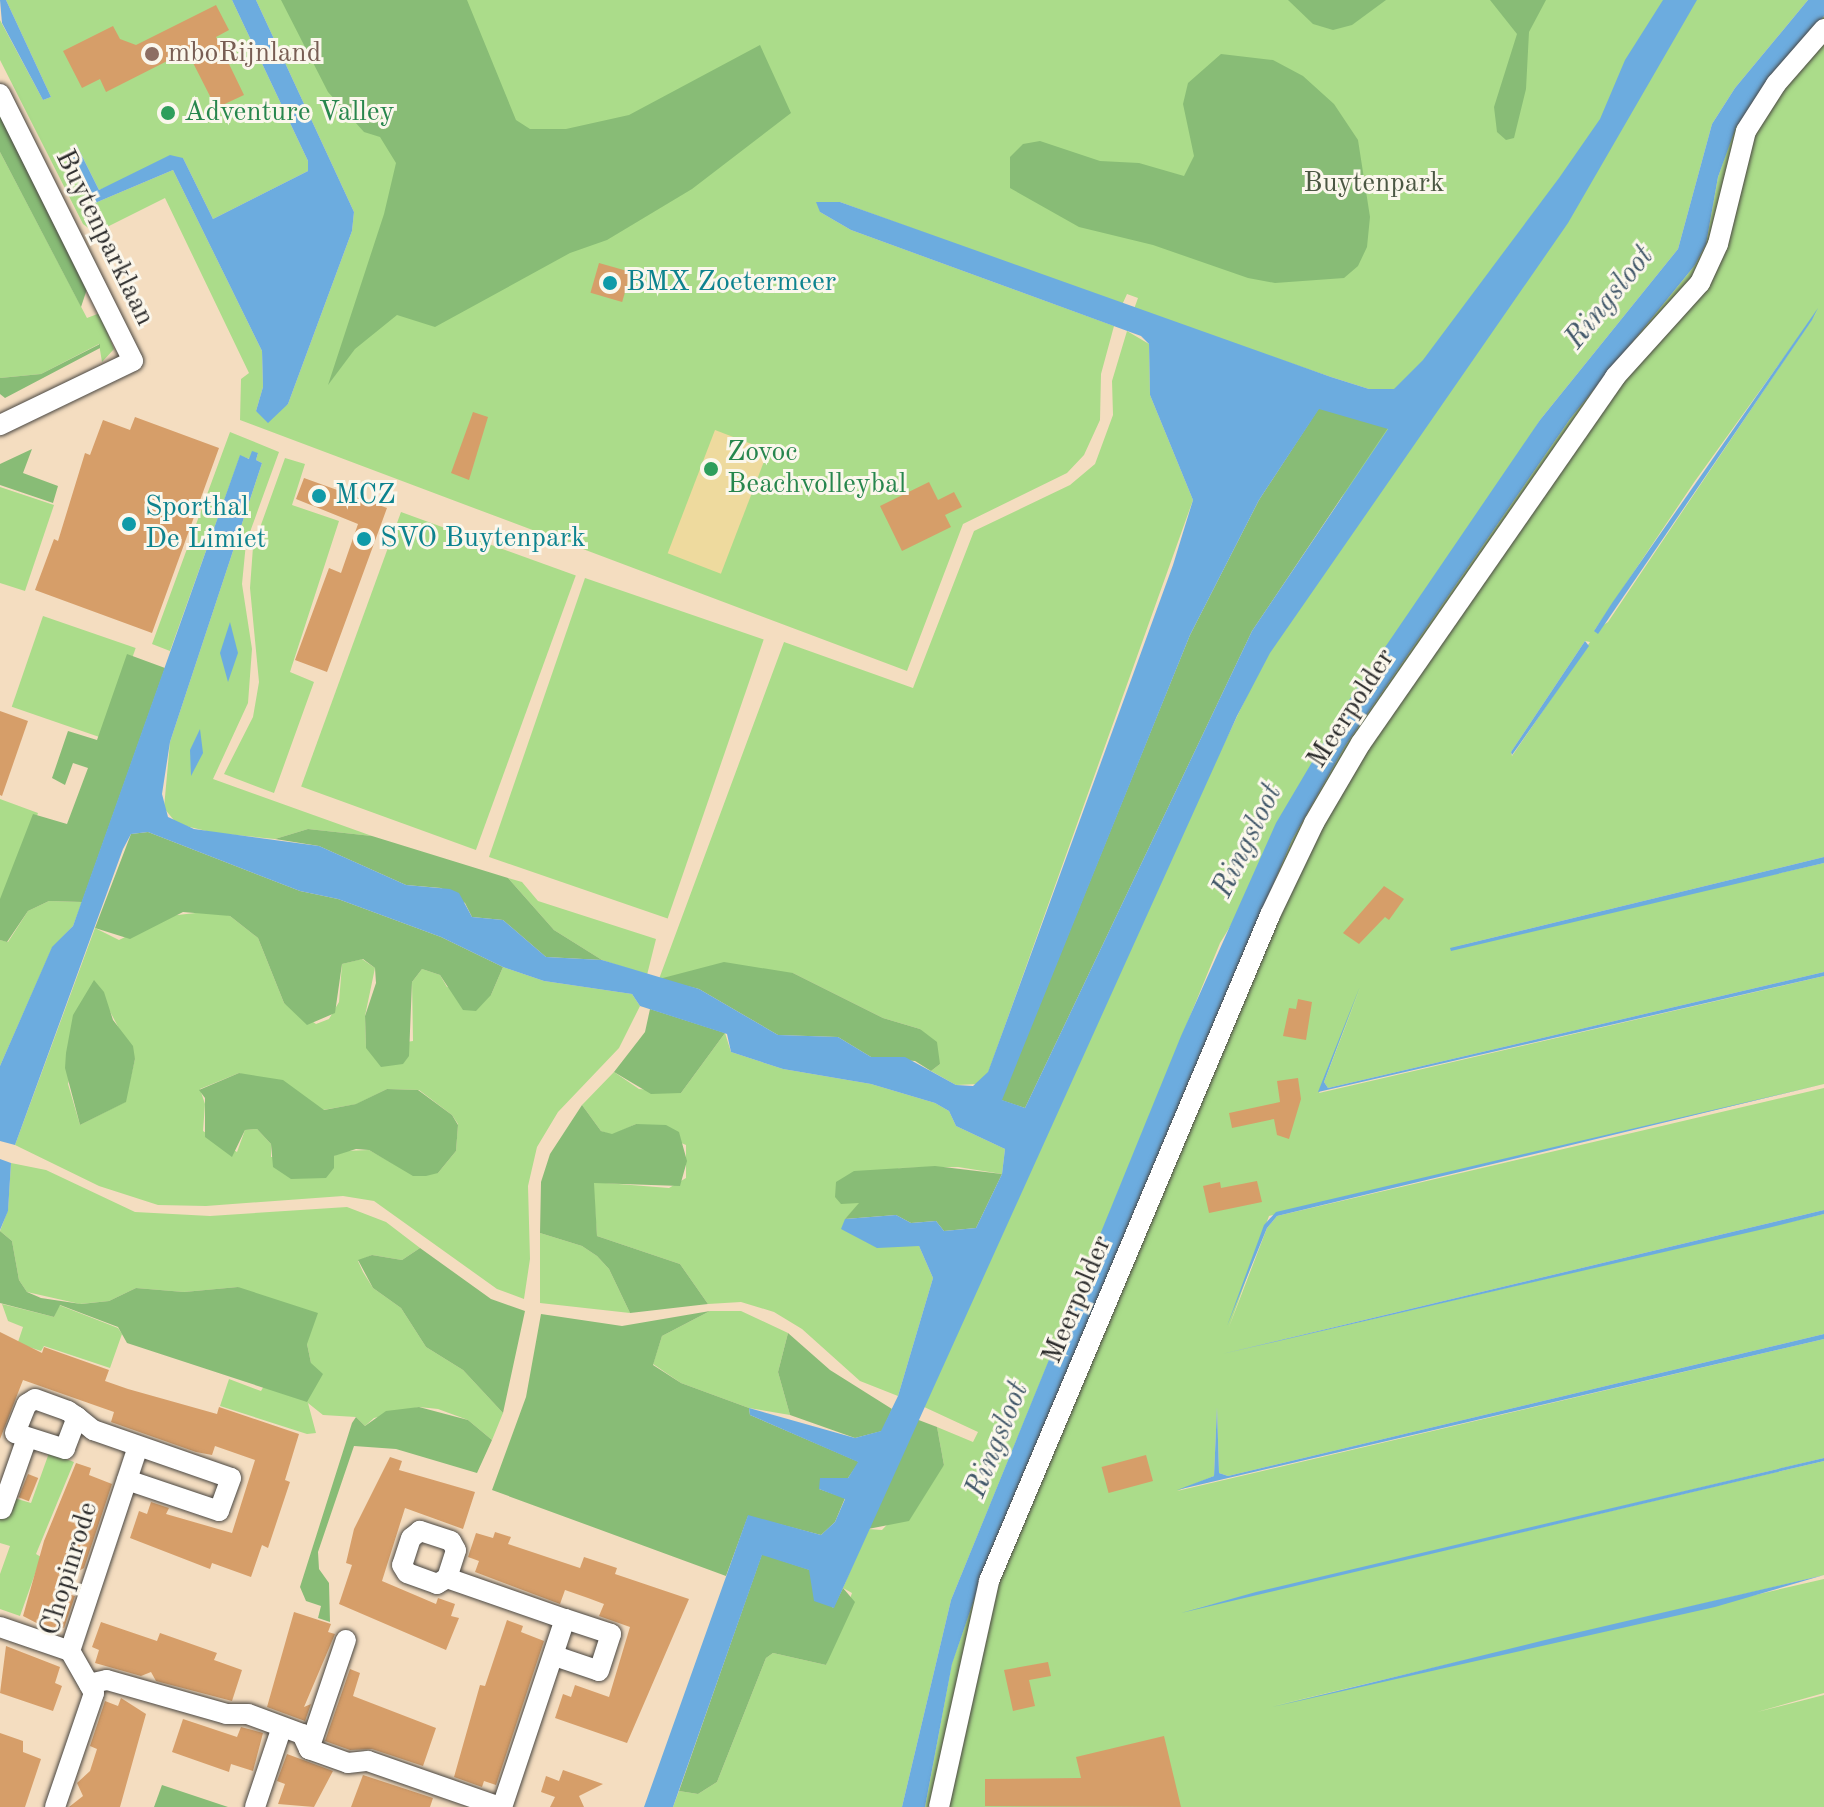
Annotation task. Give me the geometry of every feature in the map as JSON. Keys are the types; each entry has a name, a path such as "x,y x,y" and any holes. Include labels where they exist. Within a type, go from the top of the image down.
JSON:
{"street":[{"name":"Meerpolder","path":"939,1807 989,1581 1270,915 1314,823 1361,743 1615,377 1700,283 1718,244 1746,131 1776,84 1824,29"},
{"name":"Buytenparklaan","path":"0,94 133,361 0,425"},
{"name":"Chopinrode","path":"2,1509 26,1441 15,1433 27,1404 35,1399 77,1417 93,1430 231,1478 219,1511 127,1480"},
{"path":"26,1441 65,1449 77,1417"},
{"name":"Chopinrode","path":"89,1684 70,1651 138,1447"},
{"path":"447,1578 611,1634 599,1671 555,1656"},
{"path":"55,1807 94,1693 89,1684 107,1680 282,1727 302,1734 309,1749 348,1763 368,1761 501,1807 555,1656 565,1619"},
{"path":"0,1627 70,1651"},
{"path":"309,1749 346,1640"},
{"path":"255,1807 282,1727"}],"green space":[{"name":"Buytenpark","path":"6,0 232,0 308,161 308,171 213,219 183,158 99,190 77,146 69,150 95,203 173,170 262,351 263,387 256,411 271,416 288,404 352,231 354,212 256,0 1808,0 1735,88 1712,124 1678,249 1540,420 1220,943 951,1600 902,1807 673,1807 679,1791 698,1794 717,1782 766,1658 773,1653 826,1665 852,1593 843,1588 868,1529 882,1530 944,1465 937,1427 973,1442 978,1432 922,1406 1220,752 1394,389 1369,389 1331,377 1134,309 1138,298 1127,294 1122,305 840,202 820,212 851,230 1114,326 1101,374 1100,420 1084,455 1067,473 963,524 907,671 240,420 241,379 249,373 165,198 95,233 83,224 0,60 0,20 43,100 51,97"},
{"path":"281,0 467,0 516,120 530,129 566,129 629,115 760,45 791,113 692,189 607,240 570,253 435,327 397,315 355,349 328,385 384,214 396,163 380,137 364,132 328,92"},
{"path":"1288,0 1386,0 1352,25 1333,30 1313,24"},
{"path":"1490,0 1546,0 1529,32 1526,89 1514,138 1506,140 1497,132 1494,107 1517,34"},
{"path":"1824,16 1824,857 1450,948 1824,863 1824,972 1328,1088 1324,1082 1361,986 1319,1093 1824,976 1824,1084 1269,1216 1229,1327 1267,1228 1277,1216 1824,1088 1824,1210 1222,1354 1824,1214 1824,1334 1228,1476 1219,1473 1217,1407 1214,1476 1177,1491 1824,1339 1824,1458 1181,1612 1824,1461 1824,1575 1273,1706 1824,1579 1824,1693 1757,1712 1824,1695 1824,1807 925,1807 952,1663 990,1553 1292,840 1345,746 1570,419 1695,265 1706,244 1718,177 1735,127","holes":["1818,310 1608,622 1594,631 1695,481","1585,641 1590,642 1512,756 1511,752"]},
{"path":"1221,54 1273,60 1303,76 1334,104 1358,140 1370,217 1367,247 1358,266 1344,278 1275,283 1248,278 1153,245 1079,227 1010,188 1010,157 1023,144 1040,141 1100,161 1139,163 1184,176 1194,156 1183,104 1188,83"},
{"path":"0,111 88,286 81,307 0,152"},
{"path":"0,152 87,318 100,313 114,349 102,362 99,344 41,374 0,378"},
{"path":"1127,331 1149,344 1150,395 1193,500 988,1073 979,1084 956,1085 931,1071 940,1064 920,1029 883,1018 793,973 659,979 784,642 913,688 974,531 1070,485 1095,464 1113,415 1112,381"},
{"path":"100,344 100,348 5,398 0,394 0,378 41,374"},
{"path":"1319,408 1388,428 1252,631 1025,1108 1001,1100 1190,635 1259,500"},
{"path":"230,432 279,452 246,543 242,584 252,649 248,703 213,779 372,836 308,829 275,839 215,833 177,824 164,808 170,742 262,463 256,460 258,453 250,459 240,456 170,651 152,644"},
{"path":"32,449 23,473 58,486 53,503 0,485 0,464"},
{"path":"285,458 305,464 292,505 339,521 290,672 314,682 274,793 224,774 253,717 259,682 250,588 253,547"},
{"path":"0,487 54,505 25,591 0,583"},
{"path":"401,512 576,576 476,850 301,786"},
{"path":"585,578 764,640 668,918 489,857"},
{"path":"43,616 136,648 104,739 12,707"},
{"path":"127,654 165,668 82,902 49,901 28,911 7,942 0,940 0,899 33,814 67,824 88,768 73,763 65,785 52,778 68,731 97,740"},
{"path":"0,799 38,813 7,903 0,900"},
{"path":"308,829 372,836 508,878 554,930 602,960 546,957 503,920 472,917 465,903 441,888 406,885 319,846 275,839"},
{"path":"148,832 300,891 338,899 441,937 503,967 491,995 476,1011 463,1010 440,975 422,969 412,982 409,1056 403,1064 381,1067 366,1048 365,1016 376,983 375,968 363,959 342,964 335,1013 307,1025 284,1003 258,938 230,916 183,912 130,939 95,928 131,834"},
{"path":"508,878 522,882 538,901 656,939 647,975 602,960 554,930"},
{"path":"49,901 82,902 73,926 52,948 0,1066 0,940 8,942 28,911"},
{"path":"214,911 230,916 258,938 284,1003 316,1024 329,1019 339,1002 342,964 362,959 375,968 365,1016 366,1048 413,1041 412,982 422,969 440,975 447,987 491,995 503,967 544,981 632,994 640,1006 619,1048 558,1112 537,1147 528,1186 530,1259 524,1299 497,1289 374,1201 343,1196 206,1206 158,1205 99,1186 15,1145 95,928 119,940 168,916","holes":["94,981 135,1059 125,1102 80,1125 68,1084","239,1073 323,1110 357,1104 387,1089 419,1090 452,1115 458,1124 456,1151 438,1173 401,1168 369,1150 343,1151 334,1156 271,1157 271,1144 257,1129 245,1130 237,1152 203,1131 205,1104 200,1089"]},
{"path":"724,962 793,973 883,1018 920,1029 937,1042 940,1064 931,1071 915,1061 871,1057 838,1037 778,1035 699,989 659,979"},
{"path":"94,980 104,992 113,1020 133,1046 135,1059 126,1102 80,1125 65,1068 66,1053 73,1015"},
{"path":"650,1009 725,1033 681,1093 651,1094 614,1072 645,1032"},
{"path":"725,1033 731,1052 783,1069 871,1084 935,1103 949,1111 956,1126 1005,1149 1002,1174 958,1167 899,1168 845,1219 919,1246 933,1278 898,1396 860,1381 802,1329 774,1312 741,1302 708,1304 680,1264 597,1236 593,1182 669,1188 686,1178 686,1145 636,1124 612,1135 601,1131 582,1105 614,1072 639,1089 681,1093"},
{"path":"239,1073 283,1080 324,1110 356,1104 387,1089 418,1090 452,1115 458,1125 456,1151 438,1173 426,1176 413,1176 369,1150 356,1149 334,1156 334,1168 326,1178 291,1179 273,1167 271,1144 257,1129 245,1130 232,1157 205,1137 205,1098 199,1090"},
{"path":"582,1105 601,1131 612,1134 636,1124 666,1125 679,1132 687,1161 680,1186 594,1183 597,1236 680,1264 708,1304 630,1313 609,1269 597,1256 582,1246 540,1233 541,1182 550,1154"},
{"path":"11,1163 46,1170 135,1212 210,1216 347,1207 386,1222 420,1248 402,1260 372,1255 358,1261 363,1272 373,1288 401,1308 426,1347 463,1370 503,1413 492,1440 468,1420 438,1409 419,1407 374,1418 365,1426 356,1417 323,1415 308,1403 316,1433 307,1434 220,1406 229,1379 261,1391 265,1384 311,1363 307,1344 238,1287 184,1292 136,1288 109,1301 80,1304 27,1292 19,1280 12,1241 0,1231 8,1210"},
{"path":"935,1166 1002,1174 976,1228 944,1231 936,1221 911,1223 896,1215 845,1219 859,1203 841,1204 835,1197 836,1182 854,1171"},
{"path":"0,1231 12,1241 19,1280 27,1292 41,1298 81,1304 109,1301 136,1288 184,1292 238,1287 318,1313 307,1344 311,1363 323,1374 307,1402 127,1343 118,1327 60,1305 54,1317 0,1303"},
{"path":"540,1233 582,1246 597,1256 609,1269 630,1313 540,1303"},
{"path":"420,1248 491,1299 525,1311 503,1413 463,1370 426,1347 401,1308 373,1288 358,1260 372,1255 402,1260"},
{"path":"2,1304 54,1317 59,1305 118,1328 122,1334 110,1368 44,1346 41,1351 26,1346 15,1351 23,1327 8,1321"},
{"path":"710,1311 741,1311 788,1333 778,1372 790,1415 749,1408 681,1383 653,1364 662,1336"},
{"path":"710,1311 662,1336 653,1365 681,1383 749,1408 750,1415 859,1462 848,1478 819,1489 845,1498 835,1522 821,1535 748,1516 726,1576 492,1490 526,1397 541,1314 622,1326"},
{"path":"788,1333 830,1370 892,1409 882,1431 855,1438 790,1415 778,1372"},
{"path":"419,1407 468,1420 492,1440 477,1473 396,1449 354,1446 318,1552 319,1569 329,1583 330,1622 318,1618 321,1606 306,1601 300,1587 352,1423 356,1417 365,1426 386,1411"},
{"path":"916,1419 937,1427 944,1465 909,1521 868,1529"},
{"path":"49,1453 74,1462 36,1554 41,1557 20,1616 0,1609 0,1574 10,1546 0,1543 0,1510 14,1498 31,1503"},
{"path":"762,1554 810,1570 833,1608 843,1588 855,1602 826,1665 773,1653 766,1658 717,1782 698,1794 679,1791"},
{"path":"162,1785 228,1807 154,1807"}],"sand":[{"path":"715,430 768,450 721,574 668,553"}],"water":[{"path":"0,0 6,0 51,97 43,100 2,23"},
{"path":"232,0 256,0 354,212 352,231 288,404 268,423 256,411 263,387 262,351 173,170 95,203 69,150 77,146 99,190 170,155 183,158 213,219 308,171 308,161"},
{"path":"1663,0 1697,0 1568,223 1270,653 1237,716 834,1608 814,1601 809,1570 762,1555 673,1807 644,1807 748,1515 821,1535 835,1522 845,1499 819,1489 820,1478 848,1478 858,1462 750,1415 749,1408 855,1438 881,1431 898,1396 933,1278 919,1246 877,1248 841,1229 845,1219 896,1215 911,1223 936,1221 944,1231 976,1228 1002,1174 1005,1149 956,1126 949,1111 935,1103 871,1084 783,1069 731,1052 727,1034 640,1006 632,994 544,981 503,967 441,937 338,899 300,891 148,832 131,834 123,849 15,1145 0,1141 0,1066 52,947 73,926 240,455 249,459 252,451 258,453 256,460 262,463 170,742 162,794 168,817 194,829 319,846 406,885 450,889 459,893 472,917 503,920 546,957 602,960 699,989 778,1035 838,1037 871,1057 905,1057 956,1085 973,1086 988,1072 1173,565 1193,500 1150,395 1149,344 1141,336 851,230 820,212 816,202 840,202 1331,377 1369,389 1394,389 1423,360 1559,178 1600,119 1625,60","holes":["1319,409 1388,429 1252,631 1025,1108 1002,1100 1190,635 1259,500"]},
{"path":"1808,0 1824,0 1824,16 1736,127 1718,177 1706,244 1695,265 1570,419 1345,746 1292,840 990,1553 952,1664 925,1807 902,1807 951,1600 1181,1036 1276,823 1347,703 1540,420 1678,249 1712,124 1735,88"},
{"path":"1818,308 1598,634 1594,631 1612,603"},
{"path":"230,622 238,653 228,682 220,653"},
{"path":"1585,641 1589,646 1512,755 1511,752"},
{"path":"200,729 203,753 191,776 190,750"},
{"path":"1824,857 1824,863 1451,951 1450,948"},
{"path":"1824,972 1824,976 1318,1092 1360,986 1324,1082 1328,1088"},
{"path":"1824,1084 1277,1216 1267,1228 1227,1326 1264,1225 1276,1212"},
{"path":"0,1159 11,1163 8,1211 0,1230"},
{"path":"1824,1210 1824,1214 1768,1228 1222,1354"},
{"path":"1824,1334 1824,1339 1177,1490 1214,1476 1217,1407 1219,1473 1228,1476"},
{"path":"1824,1458 1824,1461 1181,1613 1256,1592"},
{"path":"1824,1575 1715,1607 1272,1707 1545,1640"}],"building":[{"path":"216,5 229,30 216,37 244,95 216,108 187,51 106,92 100,79 82,88 63,51 113,26 120,39 136,45"},
{"name":"BMX Zoetermeer","path":"599,263 631,272 622,302 590,293"},
{"path":"473,412 488,417 469,480 451,473"},
{"name":"Sporthal De Limiet","path":"135,417 219,448 152,633 35,590 54,539 58,541 85,453 90,455 103,420 130,430"},
{"path":"304,478 387,508 327,672 295,660 329,568 341,573 358,524 296,499"},
{"path":"929,482 938,500 954,492 962,507 945,515 951,527 902,551 880,506"},
{"path":"0,711 28,721 2,796 0,795"},
{"path":"1384,886 1404,899 1389,920 1385,917 1359,944 1343,933"},
{"path":"1298,999 1312,1002 1306,1040 1283,1036 1289,1008 1296,1009"},
{"path":"1298,1078 1301,1099 1289,1139 1277,1135 1274,1119 1232,1128 1229,1113 1280,1102 1277,1081"},
{"path":"1257,1181 1262,1202 1209,1213 1203,1186 1220,1182 1221,1188"},
{"path":"0,1332 42,1353 44,1347 109,1370 105,1381 128,1389 217,1414 219,1407 299,1434 285,1480 290,1482 268,1548 262,1545 251,1577 212,1563 210,1569 130,1538 139,1511 147,1514 151,1502 169,1508 166,1514 232,1533 255,1460 215,1446 212,1455 196,1452 111,1422 114,1412 23,1380 0,1439"},
{"path":"1146,1455 1153,1481 1109,1493 1102,1467"},
{"path":"390,1457 402,1461 399,1470 475,1492 463,1529 405,1508 382,1581 436,1604 438,1598 455,1604 451,1616 459,1618 446,1650 339,1604 352,1565 346,1563 354,1529"},
{"path":"76,1463 91,1468 89,1475 112,1484 84,1568 75,1573 68,1594 75,1596 64,1628 50,1630 23,1616 44,1541"},
{"path":"28,1474 38,1478 29,1501 19,1497"},
{"path":"495,1532 511,1537 508,1544 580,1568 584,1557 617,1568 615,1574 689,1599 627,1743 555,1718 563,1694 571,1697 575,1685 609,1697 630,1627 599,1616 604,1604 588,1598 565,1590 560,1604 475,1572 479,1561 468,1557 476,1533 493,1538"},
{"path":"294,1612 331,1624 328,1632 335,1634 304,1707 311,1704 305,1721 267,1707"},
{"path":"507,1620 523,1626 521,1632 544,1641 496,1785 484,1781 482,1787 454,1777 480,1685 485,1686"},
{"path":"101,1622 157,1641 160,1633 217,1653 214,1660 242,1670 232,1701 156,1681 151,1672 141,1676 95,1663 99,1650 92,1647"},
{"path":"6,1646 60,1667 55,1683 62,1686 53,1711 0,1693"},
{"path":"1048,1662 1051,1676 1029,1680 1035,1706 1013,1711 1004,1670"},
{"path":"350,1669 360,1673 353,1696 436,1728 423,1766 372,1749 350,1750 325,1741"},
{"path":"121,1698 146,1714 120,1807 69,1807 83,1796 77,1783 90,1771 97,1749 90,1746 105,1701 118,1706"},
{"path":"183,1719 237,1737 241,1727 263,1733 253,1771 231,1764 229,1772 172,1752"},
{"path":"0,1733 23,1741 23,1752 41,1759 25,1807 0,1807"},
{"path":"1164,1736 1181,1807 985,1806 985,1779 1081,1778 1076,1757"},
{"path":"287,1754 333,1771 314,1807 278,1804 285,1784 277,1781"},
{"path":"563,1770 603,1784 579,1796 584,1807 550,1807 555,1797 541,1792 546,1776 559,1781"},
{"path":"363,1775 433,1798 430,1807 351,1807"}],"place":[{"name":"mboRijnland","path":"152,54"},
{"name":"Adventure Valley","path":"168,113"},
{"name":"BMX Zoetermeer","path":"610,283"},
{"name":"Zovoc Beachvolleybal","path":"711,469"},
{"name":"MCZ","path":"319,496"},
{"name":"Sporthal De Limiet","path":"129,524"},
{"name":"SVO Buytenpark","path":"364,539"}],"water label":[{"name":"Ringsloot","path":"1610,298"},
{"name":"Ringsloot","path":"1248,841"},
{"name":"Ringsloot","path":"998,1440"}]}
